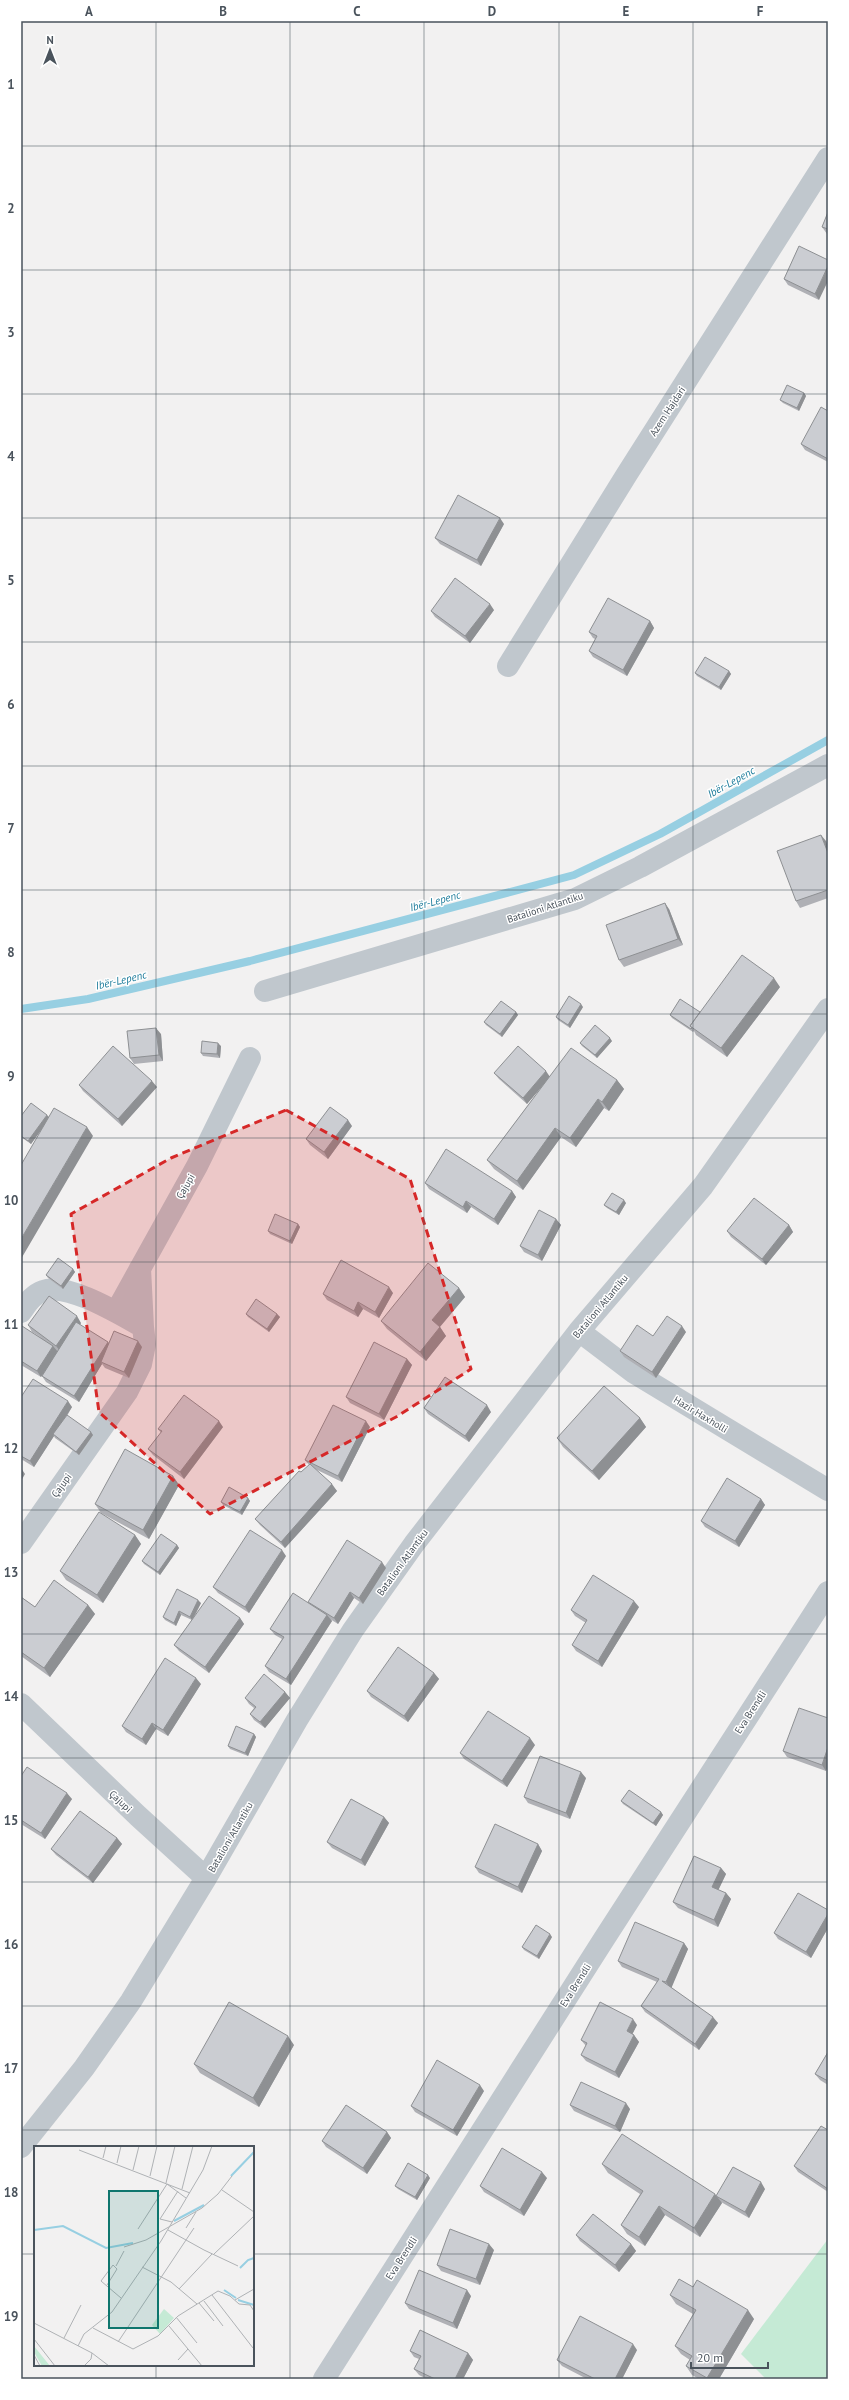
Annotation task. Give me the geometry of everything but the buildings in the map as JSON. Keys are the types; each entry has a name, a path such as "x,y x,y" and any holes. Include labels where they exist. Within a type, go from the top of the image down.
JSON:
{"street":[{"name":"Azem Hajdari","path":"508,666 626,474 828,158"},
{"name":"Batalioni Atlantiku","path":"265,991 575,900 640,867 828,765"},
{"name":"Batalioni Atlantiku","path":"21,2147 84,2068 131,2001 206,1878 297,1720 353,1630 414,1544 579,1331 704,1186 828,1009"},
{"name":"Çajupi","path":"116,1312 204,1153 250,1058"},
{"name":"Çajupi","path":"21,1542 127,1392 141,1364 145,1344 140,1268"},
{"path":"21,1312 31,1297 43,1291 57,1289 72,1293 116,1312 143,1327"},
{"name":"Hazir Haxholli","path":"579,1331 633,1372 828,1490"},
{"name":"Eva Brendli","path":"324,2379 604,1939 828,1592"},
{"name":"Çajupi","path":"21,1704 138,1816 206,1878"}],"highlighted area":[{"path":"286,1110 410,1179 471,1369 396,1417 210,1514 99,1412 71,1214 171,1158"}],"green space":[{"path":"828,2239 828,2379 766,2379 741,2354"}],"waterway":[{"name":"Ibër-Lepenc","path":"21,1009 88,999 250,961 574,875 660,834 828,740"}]}
